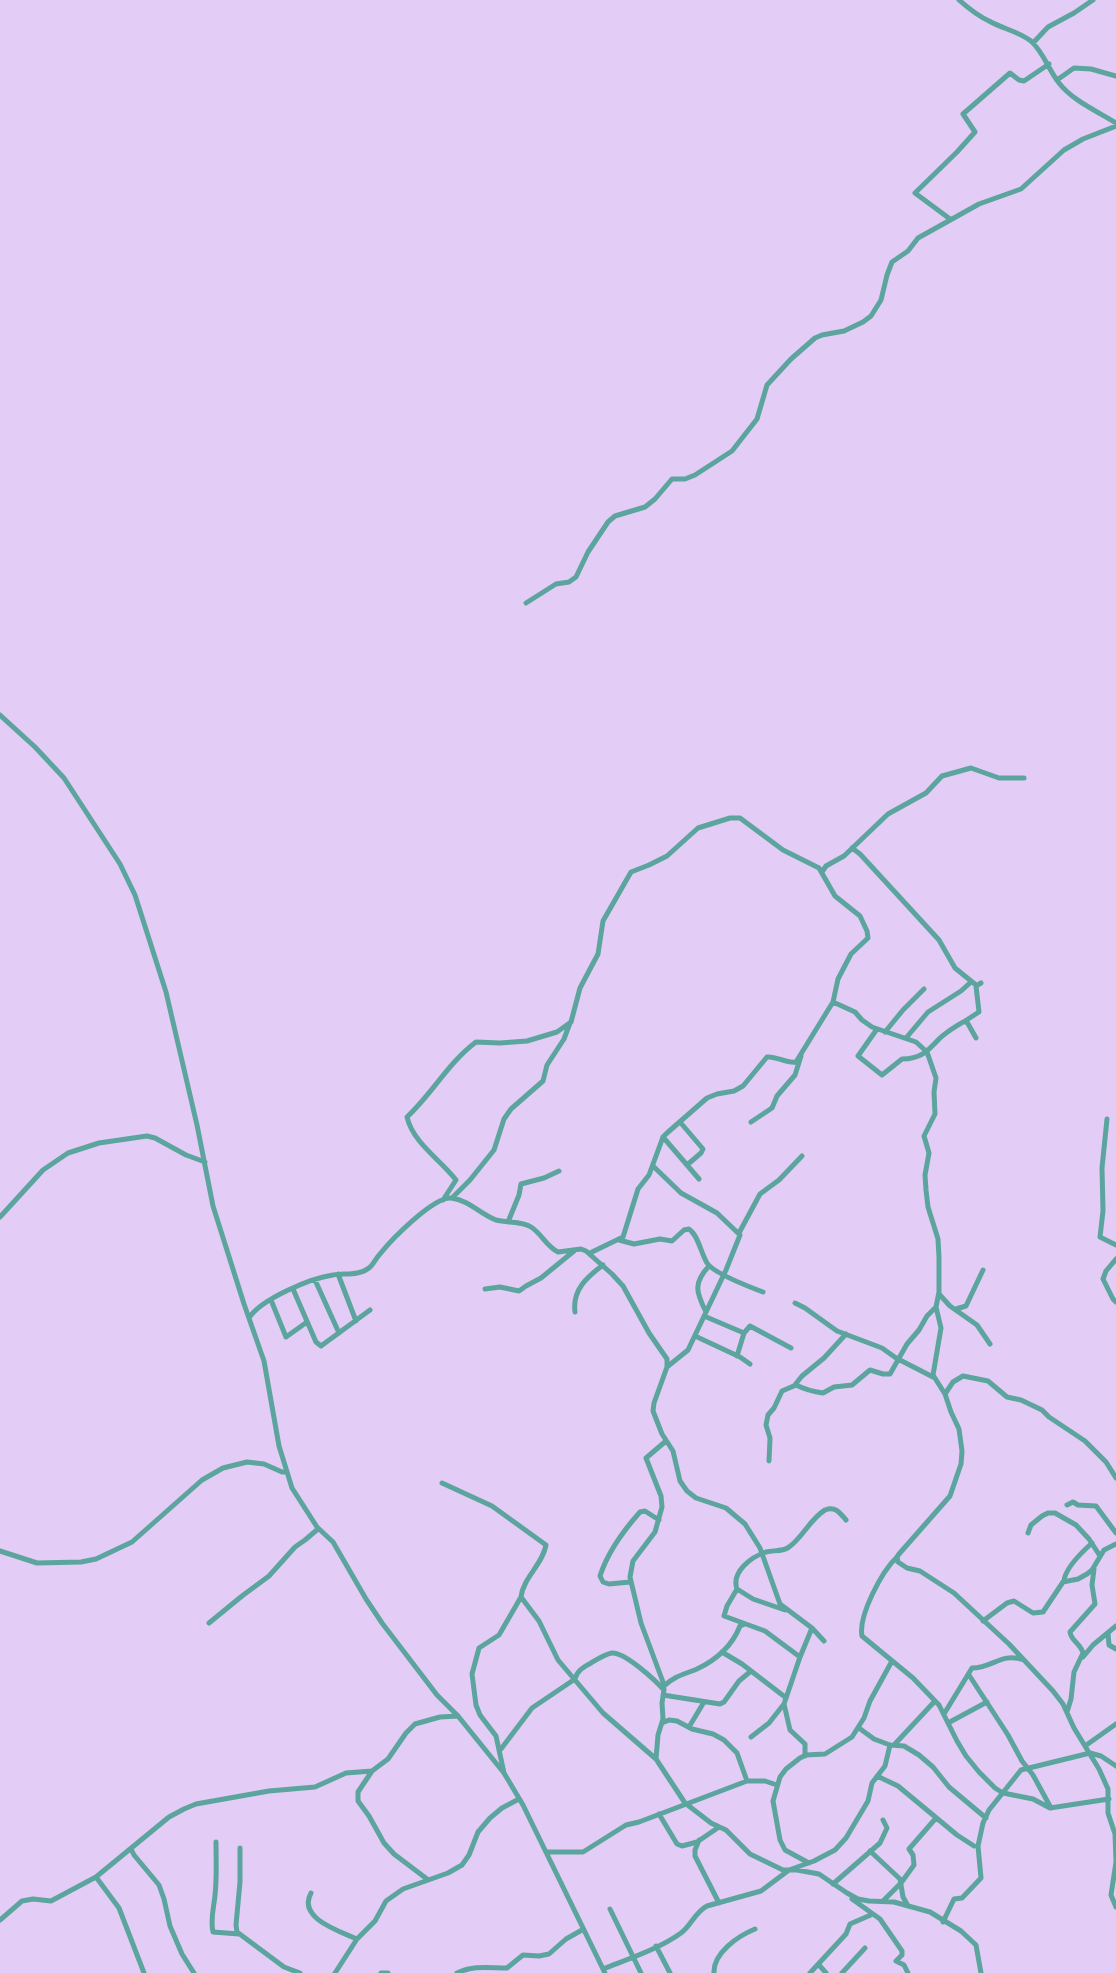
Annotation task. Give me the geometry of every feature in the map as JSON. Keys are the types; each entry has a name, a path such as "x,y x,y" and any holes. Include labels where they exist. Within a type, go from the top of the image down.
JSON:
{"street":[{"path":"959,0 973,12 1013,30 1033,43 1065,89 1116,124"},
{"path":"1033,43 1047,27 1093,0"},
{"path":"950,219 915,193 975,132 963,114 1010,73 1024,81 1049,64"},
{"path":"1057,80 1074,68 1090,69 1116,76"},
{"path":"526,603 556,584 568,582 576,577 601,531 612,519 645,507 672,479 685,479 695,475 732,452 757,419 767,386 791,359 819,336 844,331 871,316 881,300 892,262 908,251 918,238 981,204 1021,189 1064,150 1116,124"},
{"path":"0,715 64,778 120,864 135,895 164,981 213,1206 264,1361 279,1446 292,1488 318,1529 333,1542 382,1623 437,1695 458,1716 504,1773 546,1852 582,1930 604,1971 684,1930 701,1910 761,1891 789,1870 828,1854 846,1839 868,1802 871,1784 884,1768 892,1745 935,1701"},
{"path":"822,872 826,866 838,861 888,814 926,793 942,776 971,768 1002,778 1024,778"},
{"path":"249,1318 255,1310 293,1289 315,1280 368,1269 405,1227 428,1208 452,1198 470,1180 494,1150 504,1119 528,1092 541,1083 547,1065 564,1039 580,988 598,954 603,921 630,873 666,856 696,829 729,818 740,818 783,850 816,866 822,872 832,893 860,916 868,934 866,941 852,953 838,979 833,1002 796,1062 767,1057 743,1086 731,1092 712,1095 663,1137 648,1177 638,1189 624,1236 590,1253"},
{"path":"852,848 938,939 955,968 976,984 980,1012 942,1037 927,1052 911,1059 902,1059 881,1075 858,1056 877,1029"},
{"path":"906,1038 928,1012 976,984"},
{"path":"885,1032 900,1012 924,989"},
{"path":"833,1002 855,1012 864,1022 877,1029 916,1042 927,1052 936,1080 935,1116 924,1136 929,1153 925,1182 928,1207 938,1244 939,1294 936,1307 941,1325 933,1377"},
{"path":"965,1021 968,1022 976,1038"},
{"path":"443,1200 456,1180 424,1146 409,1124 407,1117 421,1105 455,1059 476,1042 527,1041 557,1032 571,1022"},
{"path":"751,1122 772,1108 777,1096 795,1074 801,1054"},
{"path":"1107,1119 1102,1170 1103,1210 1100,1237 1116,1245"},
{"path":"680,1122 703,1149 687,1165"},
{"path":"0,1217 43,1170 69,1152 99,1143 146,1136 155,1138 186,1155 205,1161"},
{"path":"663,1137 699,1179"},
{"path":"667,1367 686,1353 724,1275 740,1237 739,1233 760,1194 779,1180 802,1156"},
{"path":"653,1166 683,1194 717,1213 739,1233"},
{"path":"508,1222 521,1184 559,1171"},
{"path":"452,1198 471,1205 492,1218 531,1227 556,1251 582,1249 590,1253 625,1290 649,1333 666,1356 667,1367 653,1406 666,1442 673,1451 679,1480 687,1491 698,1499 724,1507 731,1512 752,1533 780,1604 812,1628 824,1641"},
{"path":"619,1240 634,1244 660,1239 672,1241 684,1230 689,1229 694,1233 709,1266 746,1286 763,1292"},
{"path":"484,1289 500,1287 520,1291 541,1278 575,1250"},
{"path":"1116,1259 1109,1266 1103,1279 1116,1302"},
{"path":"575,1311 574,1303 581,1285 603,1265"},
{"path":"709,1266 699,1278 698,1287 705,1314 744,1334"},
{"path":"956,1309 966,1306 983,1270"},
{"path":"338,1274 356,1321"},
{"path":"315,1280 339,1334"},
{"path":"293,1289 316,1342 320,1345 339,1334 370,1310"},
{"path":"939,1294 977,1325 990,1344"},
{"path":"271,1300 286,1337 307,1322"},
{"path":"795,1303 806,1308 834,1329 882,1348 933,1377 945,1394 961,1434 962,1458 950,1496 886,1569 868,1607 861,1631 863,1637 913,1678 939,1705 957,1741 973,1765 1003,1793 1029,1798 1051,1808 1109,1798"},
{"path":"794,1386 825,1393 834,1387 852,1384 871,1370 889,1374 895,1368 907,1344 936,1307"},
{"path":"737,1356 744,1334 750,1326 791,1348"},
{"path":"770,1461 770,1438 766,1425 768,1415 774,1408 780,1392 794,1386 846,1334"},
{"path":"695,1336 750,1364"},
{"path":"945,1394 953,1382 963,1376 988,1381 1007,1397 1021,1400 1042,1410 1048,1417 1085,1441 1106,1462 1116,1478"},
{"path":"656,1759 658,1735 662,1723 663,1690 660,1671 641,1623 630,1582 631,1566 655,1532 662,1499 646,1459 666,1442"},
{"path":"0,1551 37,1563 81,1562 96,1559 132,1542 202,1480 223,1468 256,1462 286,1472"},
{"path":"442,1483 492,1506 546,1545 540,1561 499,1635 479,1647 471,1674 477,1708 494,1733 501,1749 504,1773"},
{"path":"1067,1505 1074,1503 1096,1506 1116,1533"},
{"path":"787,1611 753,1599 737,1589 735,1581 738,1573 762,1554 788,1548 826,1509 836,1509 846,1520"},
{"path":"630,1582 609,1584 603,1582 600,1576 610,1555 640,1512 645,1511 659,1520"},
{"path":"1028,1533 1031,1525 1047,1513 1053,1513 1076,1525 1100,1556"},
{"path":"208,1623 269,1576 289,1552 318,1529"},
{"path":"983,1621 1007,1603 1014,1601 1033,1613 1041,1613 1064,1581 1070,1568 1092,1543"},
{"path":"1064,1581 1083,1577 1095,1565 1104,1550 1116,1544"},
{"path":"897,1557 898,1562 907,1568 920,1571 950,1590 1010,1644 1053,1691 1107,1783 1108,1816 1115,1834 1116,1845 1116,1870 1111,1895 1116,1907"},
{"path":"1080,1661 1082,1650 1073,1640 1070,1632 1095,1604 1092,1585 1095,1565"},
{"path":"737,1589 724,1615 765,1631 800,1657"},
{"path":"521,1597 539,1621 558,1660 609,1718 656,1759 685,1803 709,1821 726,1830 750,1854 783,1870 819,1874 847,1893 880,1919 900,1948 902,1954 896,1960 904,1965 908,1973"},
{"path":"663,1690 675,1676 697,1669 722,1652 735,1637 740,1626 747,1624"},
{"path":"1067,1714 1071,1702 1074,1672 1080,1661 1092,1645 1116,1626"},
{"path":"750,1737 769,1723 784,1700 812,1628"},
{"path":"1108,1633 1109,1645 1116,1649"},
{"path":"722,1652 751,1671 784,1700 790,1730 805,1744 805,1756"},
{"path":"501,1749 529,1711 574,1679 583,1668 608,1654 614,1653 625,1657 644,1671 663,1690 704,1702 720,1704 751,1671"},
{"path":"944,1714 973,1668 986,1667 999,1659 1011,1657 1026,1661"},
{"path":"809,1863 786,1851 783,1846 773,1801 777,1785 783,1772 805,1756 825,1754 850,1738 859,1728 870,1701 892,1661"},
{"path":"969,1675 1026,1767 1034,1775 1051,1808"},
{"path":"689,1727 704,1702"},
{"path":"948,1723 987,1702"},
{"path":"427,1880 390,1850 357,1801 358,1792 372,1771 388,1759 415,1724 440,1717 458,1716"},
{"path":"662,1723 669,1720 675,1721 714,1734 738,1754 747,1781"},
{"path":"1085,1746 1116,1724"},
{"path":"859,1728 874,1739 904,1746 924,1759 950,1787 986,1818"},
{"path":"943,1922 954,1899 962,1898 981,1878 978,1846 986,1818 1015,1775 1026,1767 1090,1753 1101,1756 1116,1766"},
{"path":"0,1920 22,1901 33,1899 51,1901 96,1877 169,1817 196,1804 268,1791 315,1787 346,1773 372,1771"},
{"path":"877,1776 898,1786 974,1846"},
{"path":"546,1852 583,1852 626,1824 638,1823 747,1781 765,1781 777,1785"},
{"path":"335,1973 357,1939 375,1921 386,1901 403,1889 448,1873 462,1865 469,1855 478,1832 484,1825 501,1808 519,1799"},
{"path":"659,1814 676,1844 685,1846 719,1827"},
{"path":"883,1902 915,1864 909,1849 936,1818"},
{"path":"833,1884 884,1837 887,1828 883,1820"},
{"path":"699,1840 695,1856 719,1903"},
{"path":"216,1842 212,1929 213,1932 220,1934 239,1934"},
{"path":"240,1848 236,1925 239,1934 284,1967 300,1973"},
{"path":"131,1849 159,1885 170,1926 182,1954 194,1973"},
{"path":"870,1851 898,1876 907,1904"},
{"path":"96,1877 119,1908 144,1973"},
{"path":"311,1893 308,1899 310,1913 357,1939"},
{"path":"847,1893 867,1901 894,1902 929,1912 961,1931 976,1946 981,1973"},
{"path":"610,1909 641,1973"},
{"path":"810,1973 846,1934 850,1924 873,1914"},
{"path":"714,1973 715,1964 722,1951 755,1929"},
{"path":"457,1973 468,1968 488,1966 507,1968 523,1955 549,1954 566,1939 582,1930"},
{"path":"656,1946 670,1973"},
{"path":"842,1973 865,1948"},
{"path":"819,1965 826,1973"},
{"path":"381,1973 388,1973"}]}
